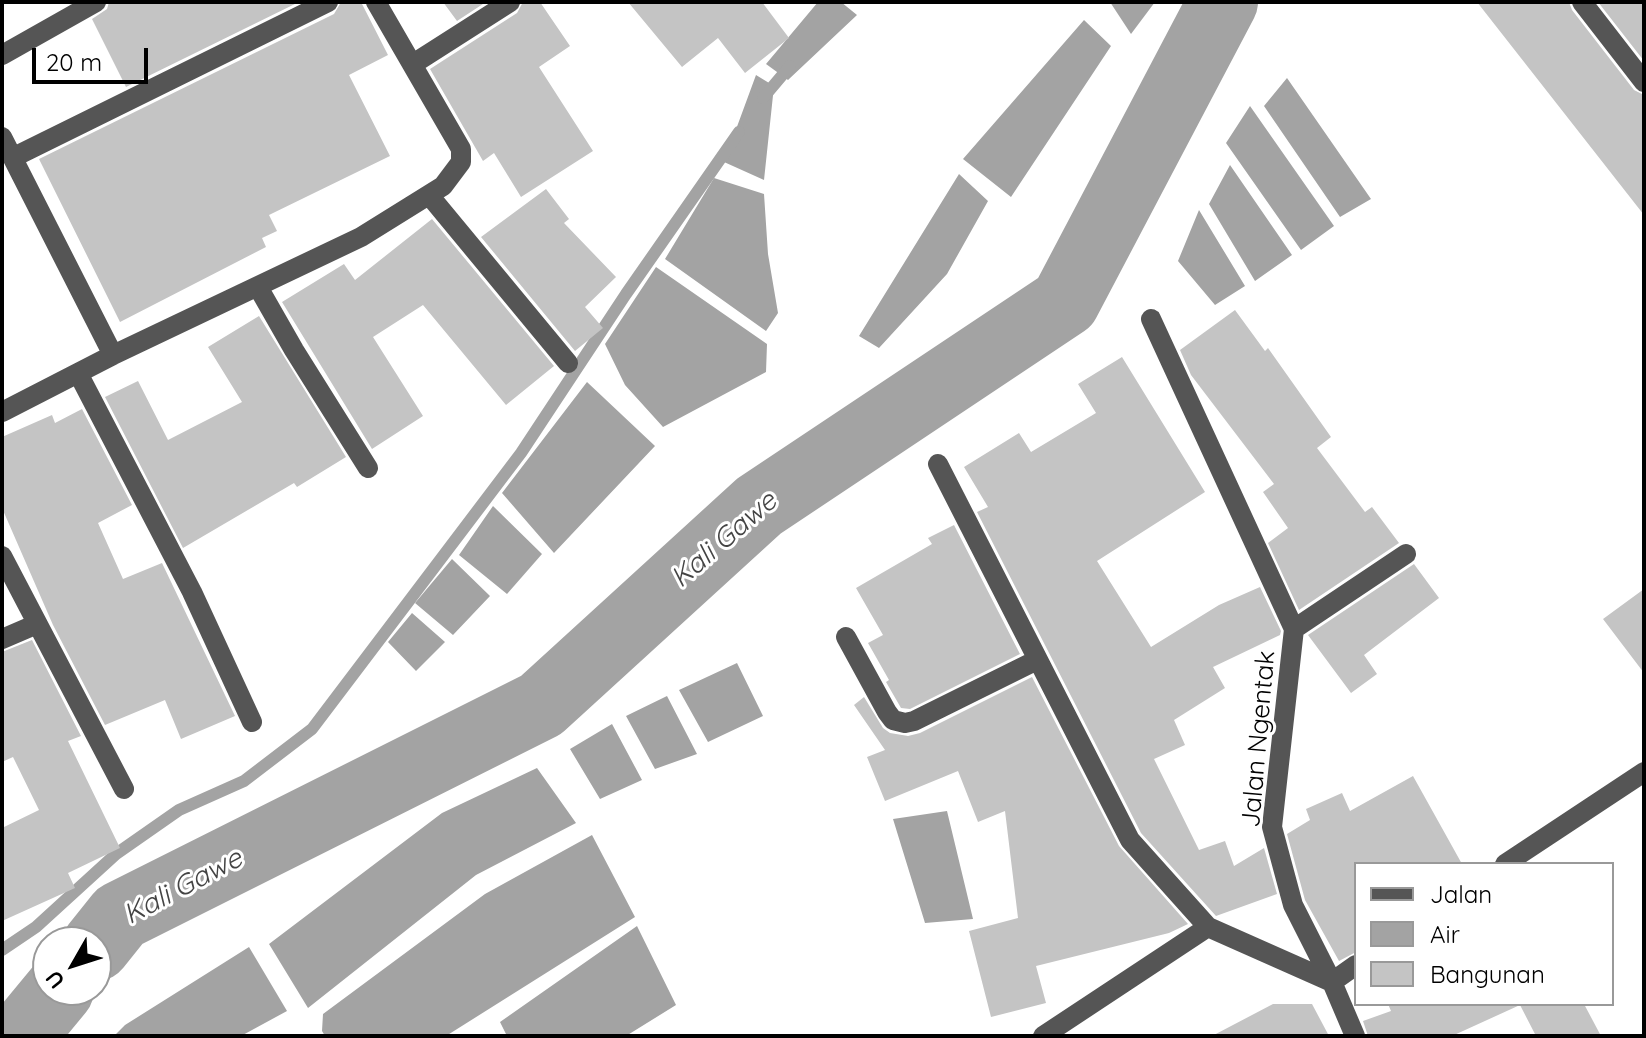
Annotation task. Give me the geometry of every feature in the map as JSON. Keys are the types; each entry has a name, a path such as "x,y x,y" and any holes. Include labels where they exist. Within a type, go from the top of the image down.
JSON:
{"street":[{"path":"2,55 96,2"},
{"path":"14,157 328,2"},
{"path":"2,412 113,355 361,237 429,195 454,173 461,162 461,149 376,2"},
{"path":"413,64 510,2"},
{"path":"1582,2 1644,82"},
{"path":"2,137 113,355"},
{"path":"429,195 568,363"},
{"path":"258,287 368,468"},
{"name":"Jalan Ngentak","path":"1151,319 1294,629 1272,827 1293,905 1355,1036"},
{"path":"79,375 192,592 252,722"},
{"path":"938,464 1130,840 1208,927 1332,982 1354,966"},
{"path":"1294,629 1406,554"},
{"path":"2,556 124,789"},
{"path":"2,639 37,624"},
{"path":"846,637 887,712 893,720 905,723 1037,660"},
{"path":"1508,862 1644,772"},
{"path":"1043,1036 1208,927"}],"water":[{"path":"818,2 841,2 857,15 788,80 766,64"},
{"path":"1110,2 1155,2 1131,34"},
{"path":"1084,20 1111,46 1011,197 963,159"},
{"path":"756,75 774,86 764,180 724,162"},
{"path":"1287,78 1371,199 1340,217 1264,106"},
{"path":"1250,106 1334,226 1301,250 1226,143"},
{"path":"1230,165 1292,255 1255,281 1209,204"},
{"path":"959,174 988,201 947,274 879,348 859,336"},
{"path":"714,178 764,194 768,254 778,313 766,331 665,259"},
{"path":"1199,210 1245,286 1215,305 1178,261"},
{"path":"656,267 767,344 766,372 663,427 625,385 605,344"},
{"path":"587,382 655,446 554,553 502,493"},
{"path":"493,506 542,554 507,594 459,555"},
{"path":"452,559 490,596 453,635 415,603"},
{"path":"412,613 445,642 416,671 388,642"},
{"path":"737,663 763,716 708,742 679,690"},
{"path":"667,696 697,754 655,769 626,716"},
{"path":"612,724 642,780 600,799 570,749"},
{"path":"537,768 576,823 476,875 308,1008 269,944 442,813"},
{"path":"947,811 973,919 925,923 893,819"},
{"path":"592,835 635,917 446,1036 325,1036 322,1031 323,1014 485,894"},
{"path":"637,926 676,1005 626,1036 507,1036 500,1022"},
{"path":"249,947 287,1011 241,1036 114,1036 125,1025"}],"building":[{"path":"109,2 299,2 126,87 92,19 107,9"},
{"path":"341,2 361,2 388,55 349,75 390,156 269,215 277,231 262,238 266,247 120,322 39,159 334,14"},
{"path":"443,2 486,2 457,21"},
{"path":"523,2 540,2 570,46 539,67 593,151 521,197 494,153 483,161 430,69 517,13"},
{"path":"628,2 762,2 789,38 745,73 718,38 682,67"},
{"path":"1477,2 1569,2 1634,90 1644,95 1644,215"},
{"path":"1598,2 1644,2 1644,61"},
{"path":"546,189 569,219 564,223 616,277 585,307 603,328 575,351 481,237"},
{"path":"432,219 554,366 506,405 423,305 373,337 423,416 372,449 282,302 344,264 355,280"},
{"path":"1235,310 1265,351 1268,348 1331,437 1317,448 1365,512 1372,507 1399,543 1299,610 1268,543 1288,528 1263,492 1274,484 1191,375 1180,350"},
{"path":"259,316 346,457 297,487 294,483 183,548 105,397 138,381 168,440 242,402 208,347"},
{"path":"1122,357 1205,492 1097,561 1151,647 1219,605 1260,587 1281,631 1280,635 1213,667 1225,688 1174,720 1185,745 1154,759 1199,850 1225,841 1234,866 1264,848 1277,894 1216,916 1141,833 977,512 988,507 964,467 1019,433 1031,452 1096,413 1078,384"},
{"path":"82,409 132,505 98,523 123,579 162,563 235,716 181,739 165,700 105,725 53,625 2,508 2,437 52,415 55,423"},
{"path":"954,525 1020,654 910,709 901,708 868,643 883,635 856,588 932,544 928,538"},
{"path":"1414,564 1439,598 1364,655 1377,674 1351,693 1308,635"},
{"path":"1644,589 1644,673 1603,619"},
{"path":"32,640 81,736 68,741 120,848 68,873 75,888 2,921 2,828 39,810 13,757 2,762 2,652"},
{"path":"1032,677 1119,846 1188,924 1169,933 1036,966 1046,1003 991,1017 969,931 1018,918 1005,811 978,822 958,771 885,801 867,757 885,750 854,705 864,697 883,728 890,733 908,736 920,733"},
{"path":"1413,776 1461,862 1354,862 1354,953 1339,961 1305,900 1287,834 1310,820 1306,809 1342,793 1350,811"},
{"path":"1273,1004 1312,1004 1329,1036 1212,1036"},
{"path":"1389,1006 1518,1006 1452,1036 1368,1036 1363,1021 1391,1011"},
{"path":"1521,1006 1585,1006 1601,1036 1536,1036"}],"waterway":[{"name":"Kali Gawe","path":"112,926 120,916 541,705 759,506 1065,302 1223,2"},
{"path":"763,98 790,66"},
{"path":"2,950 36,927 116,854 179,810 244,781 312,729 521,453 626,294 739,132"},
{"name":"Kali Gawe","path":"21,1036 46,1006"}]}
